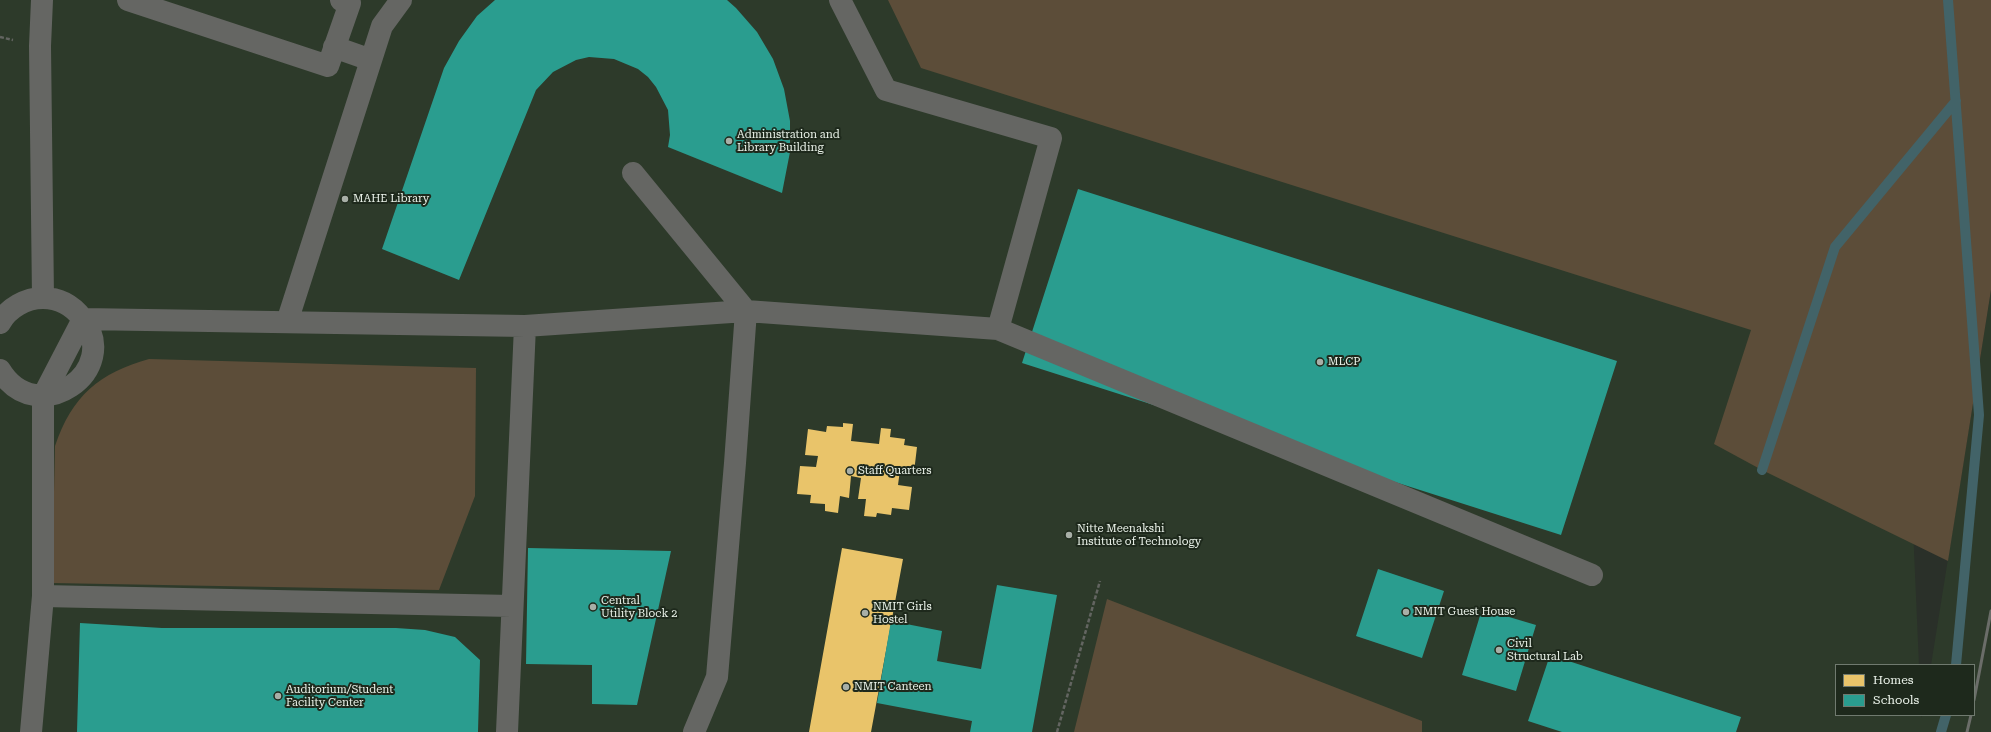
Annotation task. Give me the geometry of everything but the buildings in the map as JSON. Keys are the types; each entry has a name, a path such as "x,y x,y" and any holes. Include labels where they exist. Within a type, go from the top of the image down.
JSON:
{"lane":[{"path":"42,0 40,46 43,298"},
{"path":"128,0 328,66 350,3 341,0"},
{"path":"287,322 382,26 401,0"},
{"path":"840,0 886,90 1051,138 998,328"},
{"path":"334,47 371,60"},
{"path":"633,173 746,312 735,471 717,677 694,732"},
{"path":"0,323 10,310 22,302 43,298 51,298 65,303 77,311 83,319"},
{"path":"83,319 525,326 746,312 998,328 1592,575"},
{"path":"31,732 43,596 43,396 83,319"},
{"path":"507,732 511,606 525,326"},
{"path":"0,370 6,379 18,389 32,395 43,396"},
{"path":"43,596 511,606"}],"path":[{"path":"1057,732 1100,581"}],"shaded area":[{"path":"0,0 1890,0 1919,664 1835,664 1835,716 1921,716 1922,718 1922,716 1975,716 1975,664 1931,664 1991,290 1991,732 0,732"},
{"path":"888,0 1991,0 1991,290 1948,561 1762,470 1714,444 1751,330 921,68"},
{"path":"149,359 476,368 475,496 439,590 52,583 55,446 62,428 79,400 102,379 116,371"},
{"path":"1107,599 1422,721 1422,732 1074,732"}],"waterway":[{"path":"1948,0 1979,415 1956,664"},
{"path":"1762,470 1835,247 1956,101"},
{"path":"1941,732 1946,716"}],"railway":[{"path":"1975,695 1991,611"},
{"path":"1967,732 1971,716"}],"place":[{"name":"Administration and Library Building","path":"729,141"},
{"name":"MAHE Library","path":"345,199"},
{"name":"MLCP","path":"1320,362"},
{"name":"Staff Quarters","path":"850,471"},
{"name":"Nitte Meenakshi Institute of Technology","path":"1069,535"},
{"name":"Central Utility Block 2","path":"593,607"},
{"name":"NMIT Guest House","path":"1406,612"},
{"name":"NMIT Girls Hostel","path":"865,613"},
{"name":"Civil Structural Lab","path":"1499,650"},
{"name":"NMIT Canteen","path":"846,687"},
{"name":"Auditorium/Student Facility Center","path":"278,696"}]}
